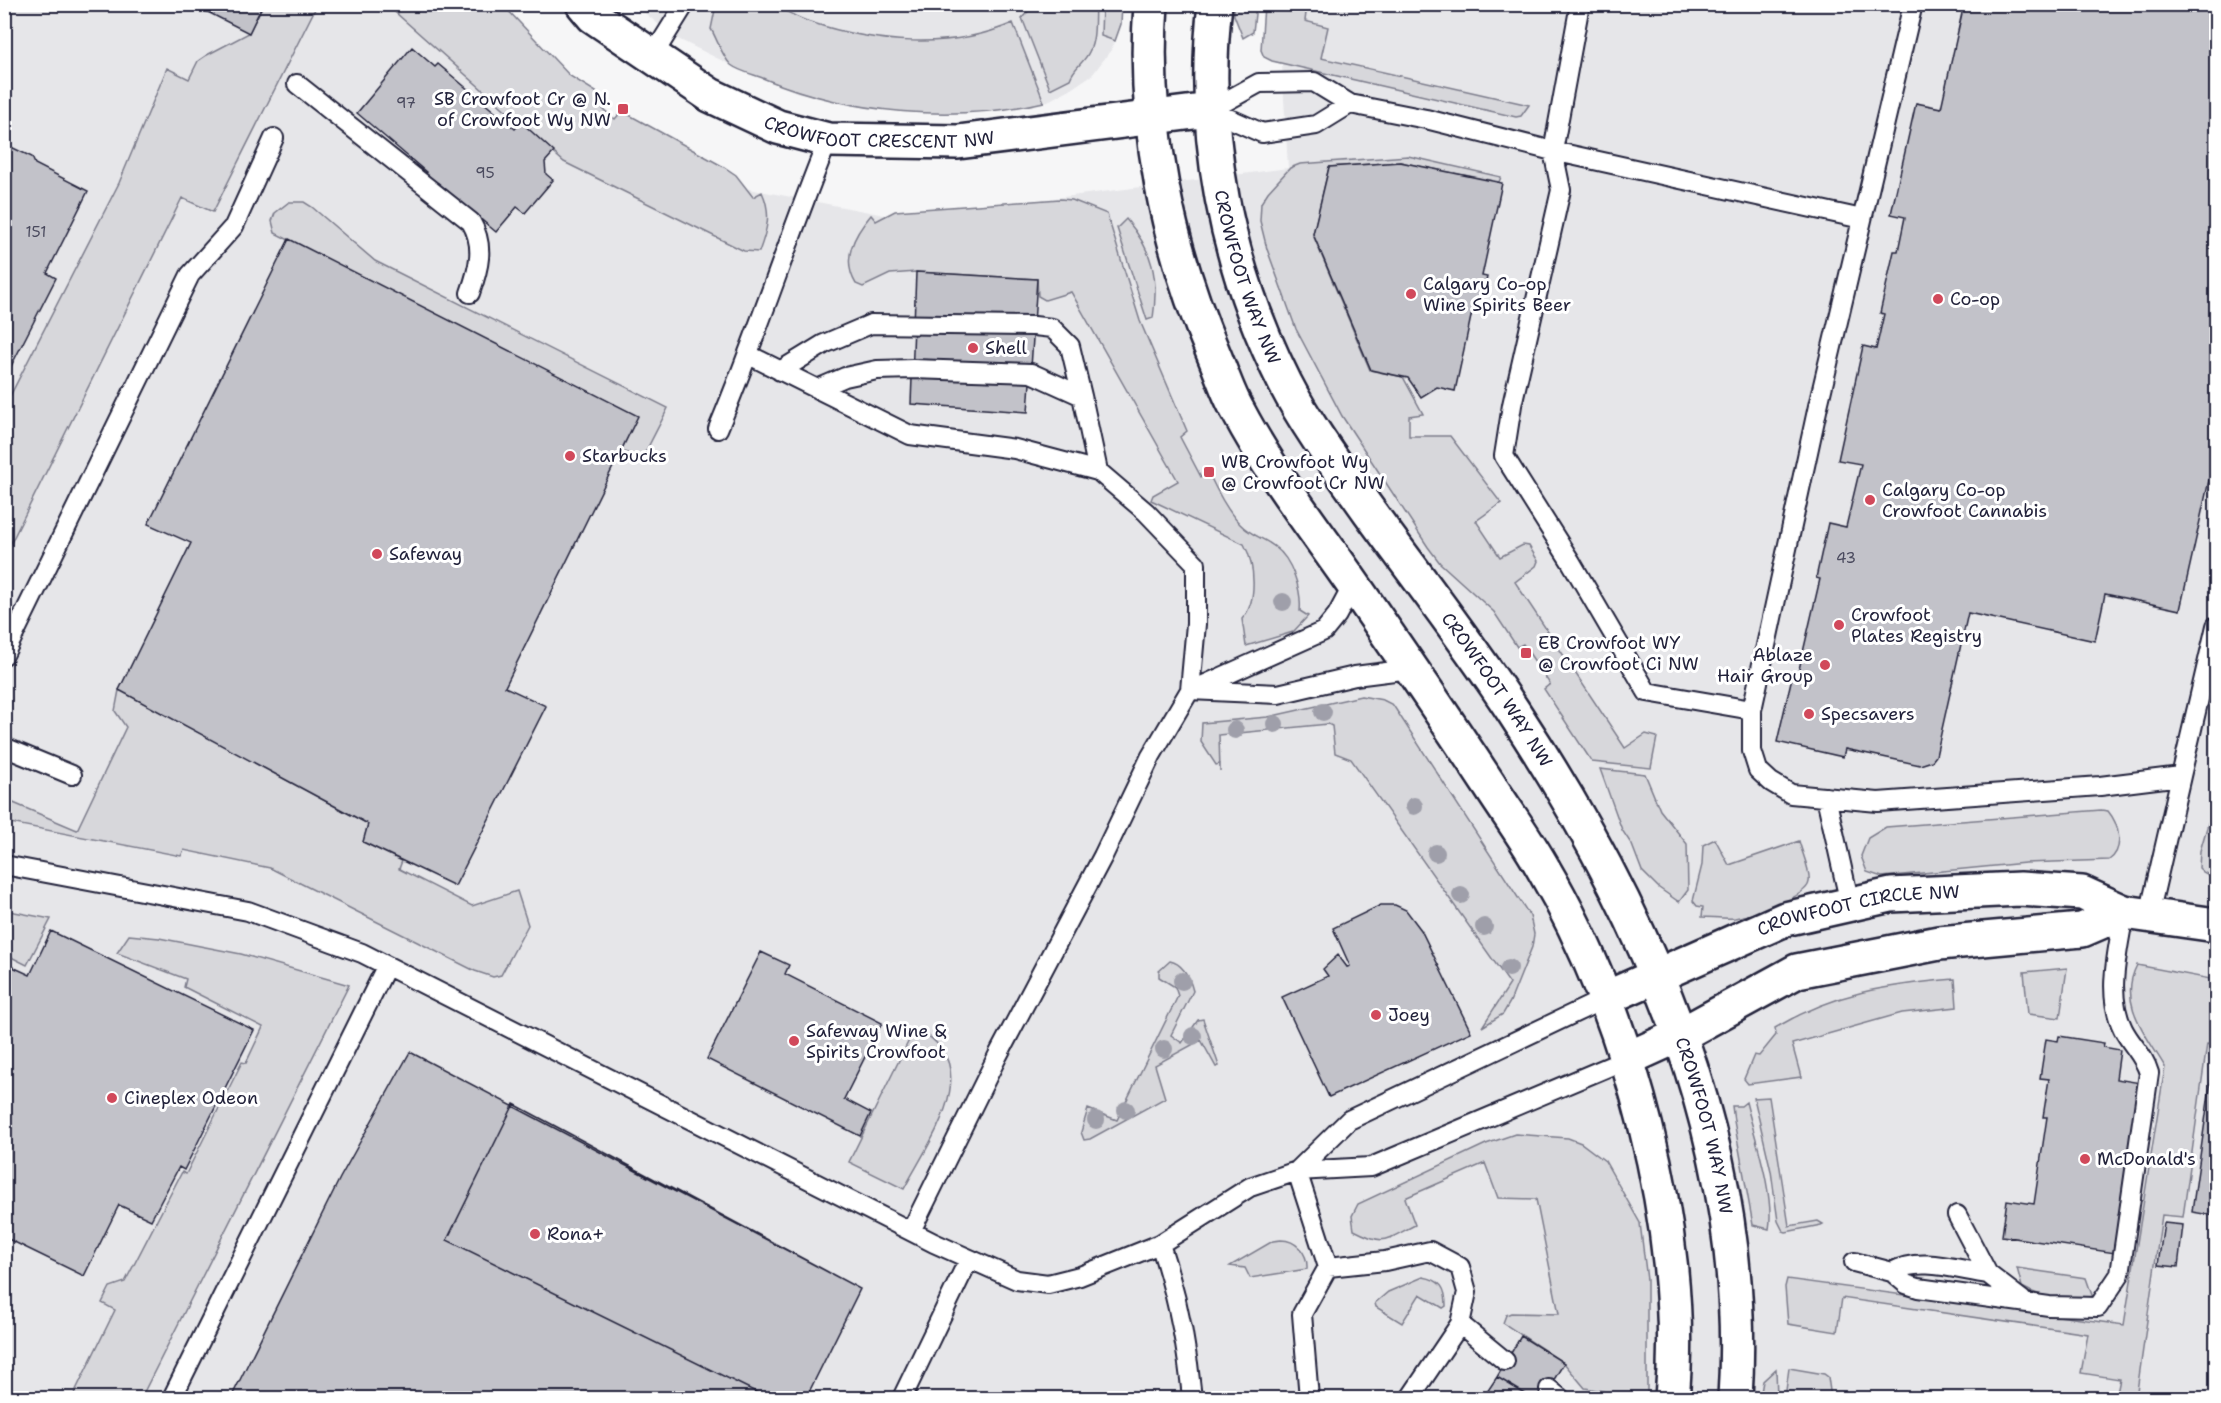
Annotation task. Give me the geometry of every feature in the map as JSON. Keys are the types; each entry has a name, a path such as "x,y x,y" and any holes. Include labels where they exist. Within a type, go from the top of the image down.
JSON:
{"street":[{"name":"CROWFOOT CRESCENT NW","path":"583,4 593,16 720,100 778,127 828,140 958,142 1210,110"},
{"path":"1151,4 1147,52 1150,118 1165,201 1194,309 1236,409 1278,477 1545,871 1586,953 1627,1059 1643,1115 1665,1220 1674,1290 1676,1361 1672,1398"},
{"name":"CROWFOOT WAY NW","path":"1215,4 1209,54 1210,110 1220,192 1245,295 1286,385 1332,459 1513,711 1611,874 1682,1034 1710,1130 1731,1249 1737,1350 1736,1398"},
{"name":"CROWFOOT CIRCLE NW","path":"1604,999 1785,919 1892,896 2020,890 2082,893 2136,914 2217,925"},
{"path":"1627,1059 1682,1034 1797,971 1939,943 2082,930 2136,914"}],"lane":[{"path":"652,57 685,4"},
{"path":"1580,4 1553,151 1561,190 1512,405 1504,456 1571,562 1647,692 1752,710"},
{"path":"1913,4 1862,219 1752,710 1752,751 1758,770 1771,782 1791,794 1878,802 2100,786 2181,777"},
{"path":"1210,110 1259,83 1314,82 1350,104 1426,119 1553,151 1862,219"},
{"path":"297,84 471,222 477,233 480,256 470,293"},
{"path":"1210,110 1262,133 1316,125 1350,104"},
{"path":"4,655 190,275 234,225 274,138"},
{"path":"718,429 749,355 804,200 828,140"},
{"path":"780,370 824,344 871,324 1052,328 1070,346 1098,471"},
{"path":"749,355 910,435 1015,449 1098,471 1146,512 1196,564 1196,624 1190,690 1151,756 1103,856 998,1055 911,1231"},
{"path":"817,390 845,377 877,370 913,369 1031,373 1082,396"},
{"path":"1190,690 1324,630 1337,615 1353,585"},
{"path":"1854,1262 1892,1272 1906,1284 1918,1287 2049,1306 2098,1307 2120,1274 2149,1073 2145,1059 2123,1029 2114,998 2136,914 2181,777 2217,626"},
{"path":"1190,690 1278,694 1355,676 1410,669"},
{"path":"4,747 72,775"},
{"path":"1826,797 1850,904"},
{"path":"4,865 248,912 362,953 969,1259 1017,1280 1048,1284 1080,1276 1160,1244 1250,1187 1297,1171 1371,1167 1627,1059"},
{"path":"172,1398 386,967"},
{"path":"1297,1171 1349,1120 1604,999"},
{"path":"1297,1171 1328,1267 1302,1314 1309,1398"},
{"path":"1957,1215 1988,1274 2022,1301"},
{"path":"1160,1244 1179,1306 1188,1353 1192,1398"},
{"path":"1328,1267 1385,1261 1430,1251 1460,1267 1467,1292 1460,1324 1410,1398"},
{"path":"902,1398 969,1259"},
{"path":"1892,1272 1905,1264 1919,1264 1988,1274"},
{"path":"1460,1324 1505,1361"}],"shaded area":[{"path":"767,4 834,29 885,39 912,41 963,38 1013,23 1044,102 975,112 903,112 832,100 798,91 743,71 728,62 711,29 716,5"},
{"path":"5,5 467,5 630,139 708,181 900,218 1288,168 1280,29 1287,5 2216,5 2216,1398 5,1398"},
{"path":"263,5 317,5 213,212 182,198 5,555 5,406 119,183 167,68 189,79 198,61 249,33"},
{"path":"387,5 503,5 570,76 609,100 603,109 615,119 622,111 724,167 736,175 753,197 762,192 768,215 759,252 744,251 564,162"},
{"path":"635,5 1122,5 1121,24 1111,50 1093,74 1048,101 1020,107 919,113 863,107 796,92 731,65 674,37"},
{"path":"1034,5 1095,5 1094,35 1089,52 1070,79 1050,89 1022,18"},
{"path":"1102,5 1122,5 1121,24 1115,41 1101,36"},
{"path":"1256,5 1253,32 1243,38 1234,15 1234,6"},
{"path":"1264,5 1307,5 1305,21 1328,27 1321,58 1529,105 1521,116 1516,117 1272,61 1264,57 1261,50"},
{"path":"1408,156 1501,177 1499,182 1400,162 1329,167 1313,235 1370,370 1403,377 1423,414 1409,416 1409,436 1450,436 1501,503 1476,521 1500,557 1523,545 1529,546 1538,561 1536,566 1515,582 1625,748 1646,734 1657,737 1651,768 1592,762 1544,689 1550,684 1523,644 1517,647 1494,612 1440,563 1428,547 1342,416 1296,329 1267,249 1260,221 1261,203 1268,192 1290,168 1300,164"},
{"path":"1072,200 1107,214 1140,321 1187,431 1180,437 1201,477 1210,476 1223,502 1235,519 1248,531 1281,552 1291,567 1299,594 1300,611 1308,616 1293,632 1246,646 1242,619 1251,603 1253,593 1248,552 1244,544 1151,500 1153,495 1178,481 1071,292 1045,300 1038,296 1037,279 916,272 890,274 863,287 856,284 852,275 850,256 852,248 859,231 871,215 876,221 895,211"},
{"path":"289,202 304,202 312,207 375,261 668,408 646,451 642,455 633,455 621,451 637,416 275,233 272,221 275,213"},
{"path":"1126,219 1142,242 1152,265 1155,304 1153,318 1147,320 1117,228"},
{"path":"119,690 368,824 363,842 402,861 399,869 472,906 517,891 528,925 501,975 493,977 475,971 270,868 184,850 181,856 5,822 4,799 77,830 126,727 115,711"},
{"path":"1361,696 1383,700 1393,705 1530,916 1534,934 1532,947 1503,1014 1482,1027 1510,984 1351,759 1335,753 1332,726 1328,724 1219,735 1220,764 1216,765 1201,742 1202,723 1268,717"},
{"path":"1600,769 1645,774 1660,810 1687,844 1688,890 1679,902 1659,888 1642,871 1632,845 1622,830"},
{"path":"2216,797 2216,879 2199,868 2200,851"},
{"path":"2108,811 2112,816 2119,836 2117,850 2109,860 2025,863 1882,877 1867,872 1861,856 1868,838 1886,827"},
{"path":"1715,839 1729,865 1799,841 1808,867 1809,882 1799,894 1764,910 1735,918 1702,917 1703,907 1697,906 1693,901 1702,865 1703,845"},
{"path":"4,910 51,919 27,965 5,954"},
{"path":"129,935 159,938 241,954 349,985 141,1398 72,1398 115,1310 102,1303 110,1287 125,1282 182,1172 186,1174 242,1062 246,1063 263,1027 184,987 186,979 117,953"},
{"path":"1170,961 1183,969 1193,991 1171,1035 1182,1043 1198,1020 1203,1019 1219,1066 1216,1067 1201,1040 1155,1065 1165,1098 1090,1139 1084,1140 1081,1132 1088,1109 1117,1120 1178,996 1175,987 1159,977 1159,971"},
{"path":"2137,965 2216,980 2216,1045 2207,1044 2183,1217 2162,1215 2136,1398 2116,1398 2120,1379 2081,1373 2088,1334 1842,1298 1837,1332 1788,1324 1785,1287 1787,1279 2124,1325 2165,1067 2143,1031 2132,1006 2130,993"},
{"path":"2067,968 2060,1018 2028,1014 2024,972"},
{"path":"1955,979 1957,1007 1902,1013 1792,1044 1801,1077 1748,1084 1744,1079 1754,1055 1759,1056 1776,1035 1775,1028 1797,1016 1862,992"},
{"path":"917,1029 938,1044 948,1062 951,1083 947,1104 938,1127 904,1189 849,1162 914,1030"},
{"path":"1769,1097 1789,1226 1818,1221 1823,1224 1821,1225 1786,1232 1783,1231 1778,1221 1771,1171 1754,1098"},
{"path":"1746,1102 1766,1183 1770,1215 1769,1229 1753,1225 1734,1121 1732,1106 1741,1106"},
{"path":"1515,1134 1568,1138 1581,1143 1605,1161 1640,1223 1647,1280 1647,1398 1602,1398 1603,1391 1585,1388 1564,1363 1503,1323 1506,1315 1511,1313 1559,1314 1536,1199 1498,1198 1485,1163 1405,1198 1415,1225 1397,1235 1379,1240 1354,1230 1352,1216 1358,1204 1486,1144"},
{"path":"1273,1241 1292,1242 1300,1248 1307,1263 1307,1269 1250,1278 1245,1268 1230,1266"},
{"path":"2017,1268 2086,1278 2093,1298 2066,1300 2029,1291 2022,1287"},
{"path":"1423,1277 1434,1280 1441,1286 1445,1294 1446,1306 1443,1308 1420,1294 1402,1323 1376,1307 1375,1303 1388,1292"},
{"path":"1789,1368 1824,1374 1828,1377 1831,1398 1785,1398"},
{"path":"1776,1369 1777,1398 1760,1398 1763,1381"}],"building":[{"path":"192,4 263,4 249,33"},
{"path":"1964,4 2216,4 2216,449 2180,610 2105,594 2095,641 1968,613 1936,756 1932,761 1920,765 1845,749 1843,757 1777,742 1792,677 1797,678 1820,579 1816,578 1828,523 1846,527 1861,464 1838,460 1863,346 1876,349 1884,314 1880,313 1894,251 1898,251 1905,217 1891,214 1916,103 1941,108"},
{"path":"412,47 435,67 438,64 515,129 521,122 554,152 545,162 546,174 553,180 525,213 517,207 496,232 438,183 432,190 419,180 426,172 357,113"},
{"path":"9,146 32,157 35,164 88,191 47,273 56,278 4,380 4,147"},
{"name":"Calgary Co-op Wine Spirits Beer","path":"1400,162 1502,183 1482,276 1487,277 1479,313 1472,312 1455,391 1437,387 1421,397 1408,378 1371,370 1313,234 1329,167"},
{"name":"Safeway","path":"289,239 638,416 505,687 546,706 455,886 363,842 368,824 119,690 191,543 148,524"},
{"name":"Shell","path":"916,272 1037,279 1028,412 911,404"},
{"name":"Joey","path":"1381,905 1395,905 1406,910 1421,930 1471,1032 1329,1097 1282,997 1328,976 1323,969 1338,955 1347,967 1350,966 1333,928"},
{"name":"Cineplex Odeon","path":"51,931 254,1030 184,1170 179,1167 151,1220 119,1205 84,1276 4,1237 4,963 30,975"},
{"name":"Safeway Wine & Spirits Crowfoot","path":"761,952 789,965 785,974 882,1023 844,1099 871,1113 860,1136 707,1059"},
{"name":"McDonald's","path":"2059,1036 2104,1043 2103,1047 2120,1050 2116,1079 2141,1083 2115,1253 2002,1236 2007,1200 2034,1204 2047,1117 2043,1117 2049,1079 2040,1078 2046,1039 2058,1041"},
{"path":"2216,1045 2216,1216 2192,1212"},
{"name":"Rona+","path":"410,1052 860,1289 806,1398 231,1398 340,1178"},
{"path":"514,1104 860,1289 806,1398 768,1398 447,1240"},
{"path":"2164,1223 2183,1225 2178,1267 2158,1265"},
{"path":"1521,1336 1564,1363 1543,1398 1532,1398 1497,1377"},
{"path":"1497,1377 1532,1398 1483,1398"}],"place":[{"name":"SB Crowfoot Cr @ N. of Crowfoot Wy NW","path":"623,109"},
{"name":"Calgary Co-op Wine Spirits Beer","path":"1411,294"},
{"name":"Co-op","path":"1938,299"},
{"name":"Shell","path":"973,348"},
{"name":"Starbucks","path":"570,456"},
{"name":"WB Crowfoot Wy @ Crowfoot Cr NW","path":"1209,472"},
{"name":"Calgary Co-op Crowfoot Cannabis","path":"1870,500"},
{"name":"Safeway","path":"377,554"},
{"name":"Crowfoot Plates Registry","path":"1839,625"},
{"name":"EB Crowfoot WY @ Crowfoot Ci NW","path":"1526,653"},
{"name":"Ablaze Hair Group","path":"1825,665"},
{"name":"Specsavers","path":"1809,714"},
{"name":"Joey","path":"1376,1015"},
{"name":"Safeway Wine & Spirits Crowfoot","path":"794,1041"},
{"name":"Cineplex Odeon","path":"112,1098"},
{"name":"McDonald's","path":"2085,1159"},
{"name":"Rona+","path":"535,1234"}]}
